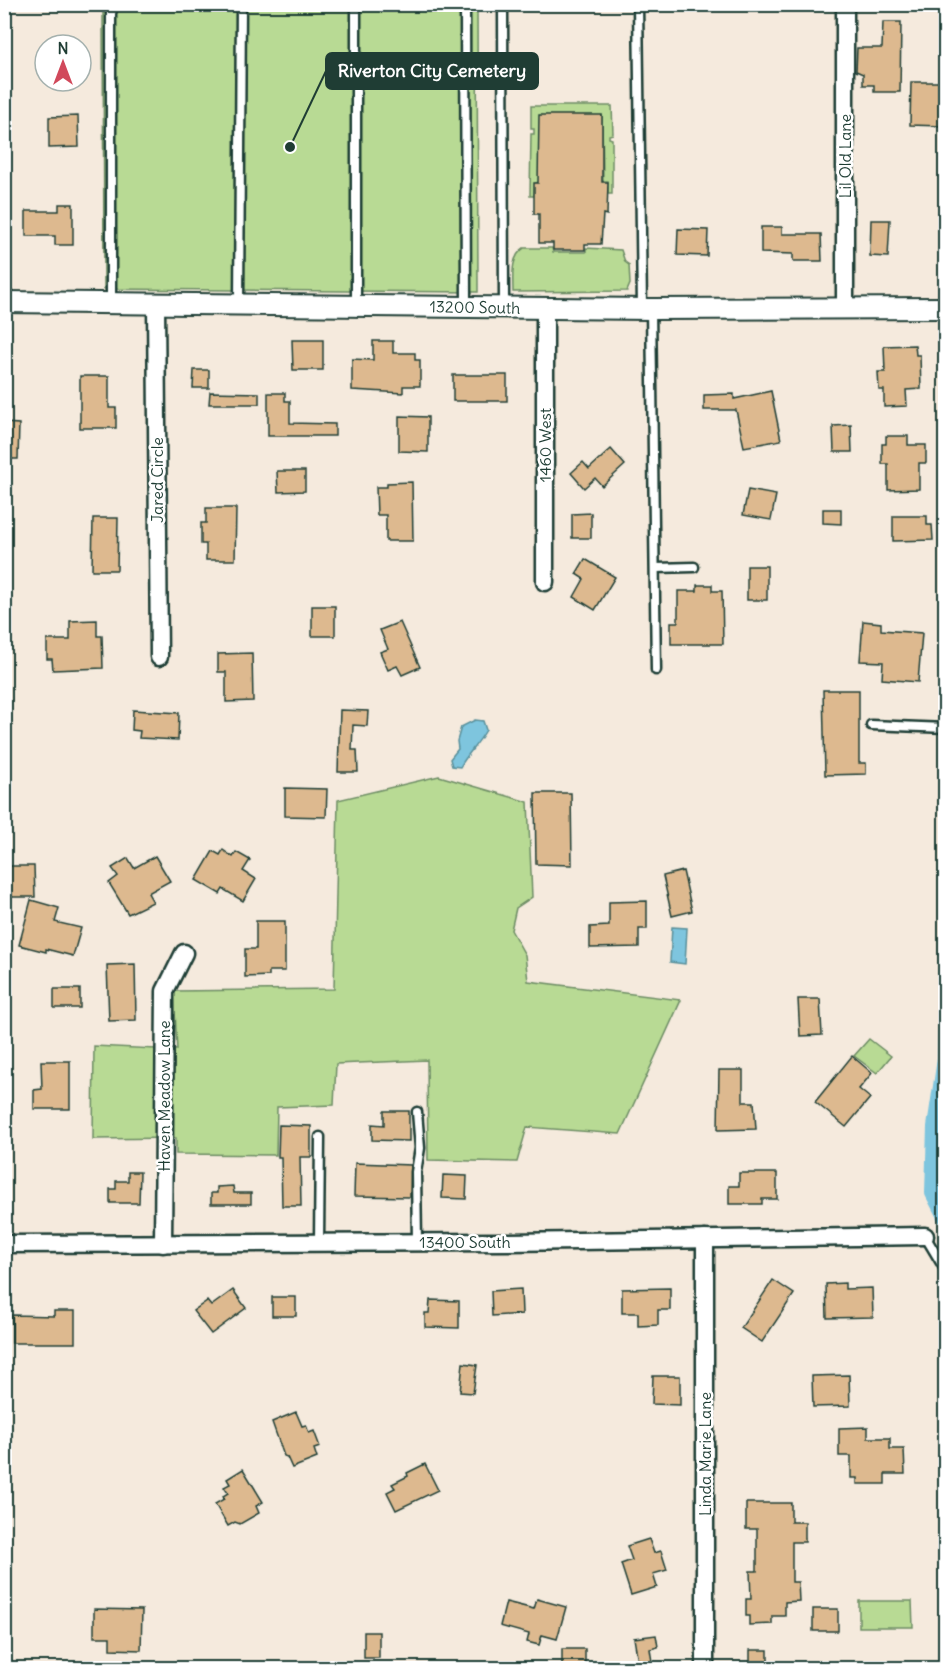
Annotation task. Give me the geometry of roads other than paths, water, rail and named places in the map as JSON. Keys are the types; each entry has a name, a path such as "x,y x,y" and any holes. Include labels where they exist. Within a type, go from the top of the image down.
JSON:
{"street":[{"name":"Lil Old Lane","path":"844,4 845,308"},
{"name":"13200 South","path":"4,302 647,309 945,308"},
{"name":"Jared Circle","path":"156,304 159,657"},
{"name":"1460 West","path":"544,582 545,307"},
{"name":"Haven Meadow Lane","path":"163,1244 165,991 184,953"},
{"name":"13400 South","path":"4,1244 925,1236"},
{"name":"Linda Marie Lane","path":"705,1239 705,1668"}],"lane":[{"path":"111,304 111,13 114,4"},
{"path":"239,304 241,4"},
{"path":"356,4 356,305"},
{"path":"465,4 466,306"},
{"path":"503,4 504,307"},
{"path":"639,4 656,568 656,670"},
{"path":"656,568 694,567"},
{"path":"871,725 945,728"},
{"path":"417,1112 420,1148 416,1172 417,1242"},
{"path":"320,1137 320,1242"},
{"path":"925,1236 945,1271"}],"water":[{"path":"475,720 483,721 486,730 460,767 452,766 450,759 458,749 457,741 461,727"},
{"path":"672,927 687,928 685,964 670,962"}],"waterway":[{"path":"946,1028 945,1059 935,1127 933,1193 946,1218"}],"place":[{"name":"Riverton City Cemetery","path":"290,147"}]}
